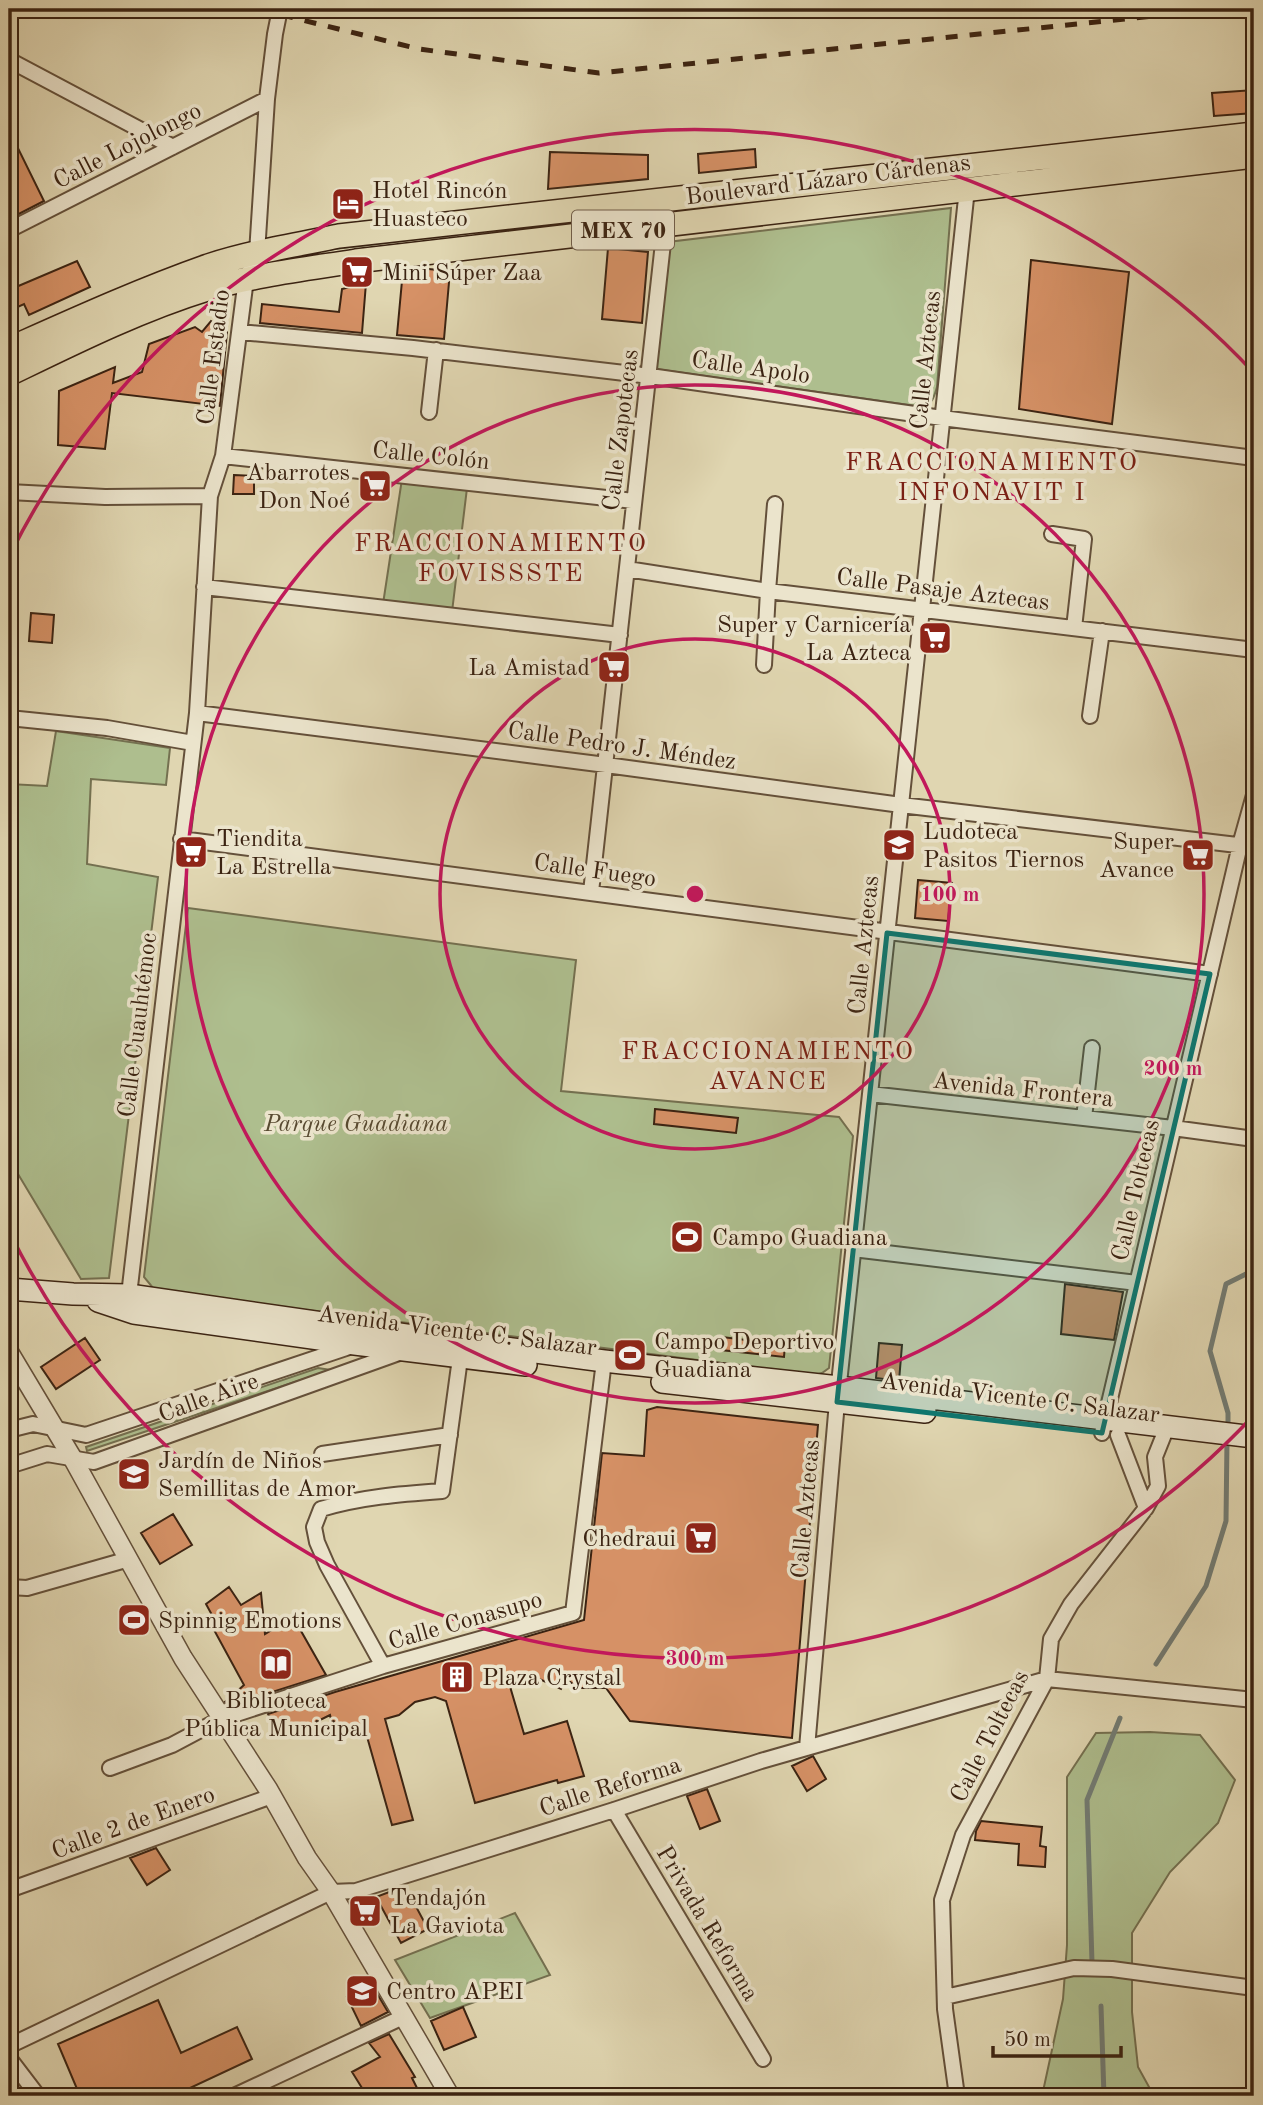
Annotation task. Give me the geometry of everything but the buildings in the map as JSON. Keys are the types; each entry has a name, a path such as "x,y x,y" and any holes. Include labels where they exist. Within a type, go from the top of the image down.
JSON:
{"main road":[{"name":"Boulevard Lázaro Cárdenas","path":"9,349 107,306 209,266 339,236 1254,134"},
{"name":"Boulevard Lázaro Cárdenas","path":"9,374 154,308 207,289 246,279 356,261 1254,156"},
{"name":"Avenida Vicente C. Salazar","path":"9,1290 73,1294 355,1344 400,1340"},
{"name":"Avenida Vicente C. Salazar","path":"132,1304 603,1368 1198,1438 1254,1450"},
{"name":"Avenida Vicente C. Salazar","path":"1198,1438 1254,1437"}],"street":[{"name":"Calle Estadio","path":"197,713 210,496 223,456 246,279 257,253 267,99 280,9"},
{"path":"9,60 173,147"},
{"name":"Calle Lojolongo","path":"9,230 267,99"},
{"name":"Calle Aztecas","path":"807,1748 838,1394 967,189"},
{"name":"Calle Zapotecas","path":"591,892 665,225"},
{"name":"Calle Apolo","path":"240,332 650,376 942,418 1254,458"},
{"path":"429,412 436,351"},
{"name":"Calle Colón","path":"223,456 634,500"},
{"path":"9,492 105,497 210,496"},
{"path":"764,665 775,504"},
{"path":"1052,534 1084,539 1074,628"},
{"name":"Calle Pasaje Aztecas","path":"627,569 768,591 1254,650"},
{"path":"204,587 620,635"},
{"path":"1090,716 1102,631"},
{"path":"9,718 107,728 193,743 197,713"},
{"name":"Calle Pedro J. Méndez","path":"197,713 901,805 1247,846"},
{"name":"Calle Cuauhtémoc","path":"132,1304 193,743"},
{"name":"Calle Toltecas","path":"1108,1429 1137,1283 1173,1128 1210,974 1247,846 1254,795"},
{"name":"Calle Fuego","path":"181,839 1210,974"},
{"path":"1084,1118 1092,1048"},
{"name":"Avenida Frontera","path":"870,1094 1254,1139"},
{"path":"853,1249 1137,1283"},
{"name":"Calle Aire","path":"9,1466 47,1454 94,1462 400,1340"},
{"name":"Calle Aire","path":"9,1430 33,1424 86,1435 355,1344"},
{"path":"383,1666 327,1565 314,1527 321,1509 344,1502 442,1491 461,1350"},
{"path":"9,1353 73,1459 183,1658 272,1796 307,1858 331,1892 450,2096"},
{"name":"Calle Conasupo","path":"110,1768 172,1745 221,1719 383,1666 573,1613 603,1368"},
{"path":"1108,1429 1146,1508"},
{"name":"Calle Toltecas","path":"957,2096 945,1997 942,1900 963,1835 1047,1679 1051,1639 1071,1604 1146,1508 1158,1486 1156,1457 1164,1434"},
{"path":"322,1454 450,1435"},
{"path":"9,1587 27,1588 129,1559"},
{"name":"Calle Reforma","path":"9,2046 331,1892 356,1892 761,1761 1047,1679 1254,1700"},
{"name":"Calle 2 de Enero","path":"9,1891 272,1796"},
{"name":"Privada Reforma","path":"614,1810 763,2059"},
{"path":"945,1997 1074,1968 1112,1969 1254,1988"},
{"path":"234,2096 403,2017"},
{"path":"9,2058 38,2096"}],"highlighted area":[{"path":"887,933 1210,974 1102,1433 837,1402"}],"green space":[{"path":"951,208 937,387 929,404 923,407 656,369 668,242"},
{"path":"622,215 284,255 314,249"},
{"path":"402,479 467,488 452,612 383,604"},
{"path":"56,731 170,748 166,785 91,779 87,864 158,877 109,1278 81,1279 9,1159 9,784 47,786"},
{"name":"Parque Guadiana","path":"188,908 576,960 561,1091 839,1117 853,1136 829,1368 815,1375 314,1311 158,1294 144,1277"},
{"path":"318,1368 331,1370 87,1451 86,1447"},
{"path":"1096,1733 1200,1735 1235,1780 1218,1823 1170,1872 1132,1933 1132,2012 1138,2067 1154,2096 1042,2096 1063,1999 1067,1945 1067,1777"},
{"path":"515,1913 550,1975 430,2018 395,1960"}],"waterway":[{"path":"1228,1430 1228,1413 1210,1351 1226,1284 1254,1270"},
{"path":"1156,1664 1206,1586 1226,1521 1227,1440"},
{"path":"1092,1963 1087,1800 1120,1718"},
{"path":"1101,2006 1104,2096"}],"railway":[{"path":"258,9 419,49 599,73 1223,9"}],"place":[{"name":"Hotel Rincón Huasteco","path":"348,204"},
{"name":"Mini Súper Zaa","path":"357,272"},
{"name":"Abarrotes Don Noé","path":"375,486"},
{"name":"Super y Carnicería La Azteca","path":"935,638"},
{"name":"La Amistad","path":"614,667"},
{"name":"Ludoteca Pasitos Tiernos","path":"899,845"},
{"name":"Tiendita La Estrella","path":"191,852"},
{"name":"Super Avance","path":"1198,855"},
{"name":"Campo Guadiana","path":"687,1237"},
{"name":"Campo Deportivo Guadiana","path":"630,1355"},
{"name":"Jardín de Niños Semillitas de Amor","path":"134,1474"},
{"name":"Chedraui","path":"701,1538"},
{"name":"Spinnig Emotions","path":"134,1620"},
{"name":"Biblioteca Pública Municipal","path":"276,1664"},
{"name":"Plaza Crystal","path":"457,1677"},
{"name":"Tendajón La Gaviota","path":"365,1911"},
{"name":"Centro APEI","path":"362,1991"}],"district":[{"name":"FRACCIONAMIENTO INFONAVIT I","path":"992,476"},
{"name":"FRACCIONAMIENTO FOVISSSTE","path":"501,557"},
{"name":"FRACCIONAMIENTO AVANCE","path":"768,1065"}]}
